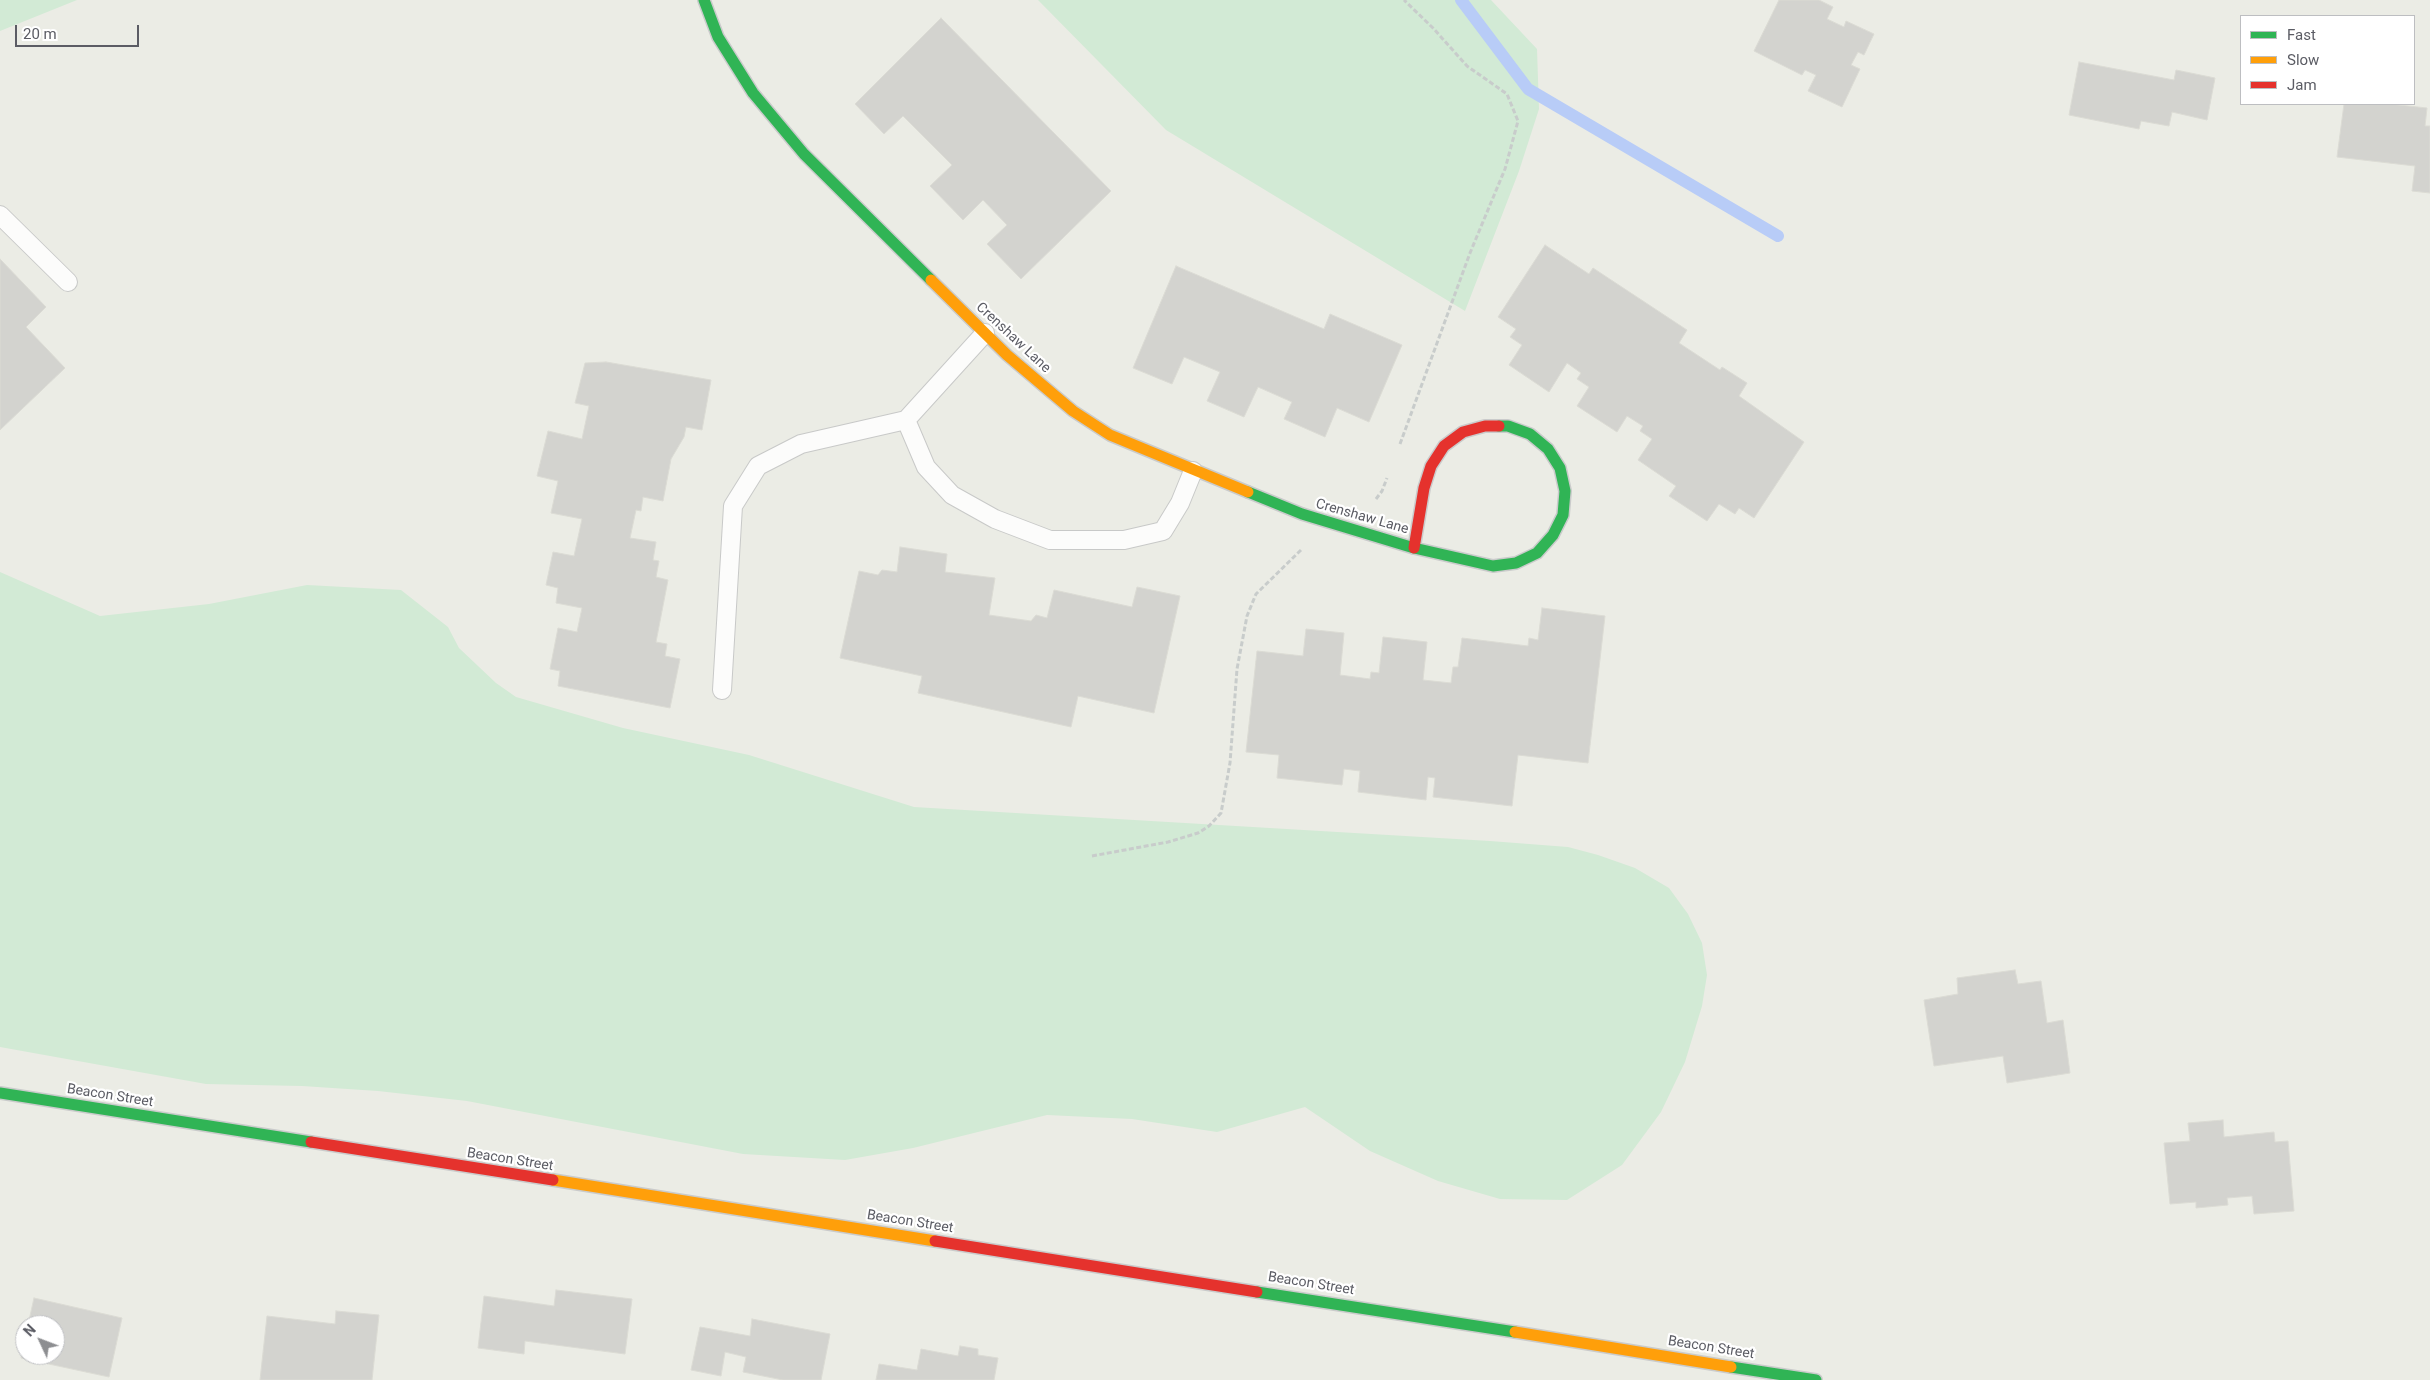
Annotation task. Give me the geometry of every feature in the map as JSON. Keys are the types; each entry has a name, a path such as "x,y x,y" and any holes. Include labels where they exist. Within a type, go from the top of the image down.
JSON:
{"main road":[{"name":"Crenshaw Lane","path":"704,0 718,37 752,93 804,154 1021,367 1073,411 1110,435 1193,471 1302,514 1414,548 1493,566 1516,563 1537,553 1553,535 1563,515 1565,491 1560,468 1548,449 1530,434 1508,426 1485,426 1463,432 1444,446 1431,466 1424,488 1414,548"},
{"name":"Beacon Street","path":"0,1093 1816,1380"}],"lane":[{"path":"0,215 68,282"},
{"path":"722,690 733,506 758,466 801,444 906,420 985,333"},
{"path":"906,420 926,467 952,495 995,519 1050,540 1124,540 1163,531 1180,503 1193,471"}],"path":[{"path":"1398,448 1470,253 1505,168 1518,122 1507,94 1467,66 1433,28 1404,0"},
{"path":"1092,856 1168,842 1198,833 1209,826 1221,812 1230,764 1237,669 1247,616 1256,594 1304,548 1335,525 1375,500 1382,491 1388,476"}],"green space":[{"path":"0,0 77,0 0,31"},
{"path":"1038,0 1491,0 1537,49 1539,109 1519,171 1465,311 1166,130"},
{"path":"0,572 100,616 209,604 307,585 401,590 448,627 459,648 496,683 516,697 623,728 749,755 914,807 1568,847 1635,868 1669,888 1688,914 1702,943 1707,975 1702,1006 1685,1062 1661,1112 1622,1165 1567,1200 1500,1199 1438,1181 1370,1151 1305,1107 1217,1132 1132,1119 1047,1115 913,1148 845,1160 743,1154 467,1101 378,1091 302,1086 206,1084 0,1047"}],"building":[{"path":"1779,0 1819,0 1833,7 1827,19 1844,27 1846,21 1874,34 1864,55 1858,52 1851,65 1860,69 1842,107 1808,91 1816,75 1805,70 1802,75 1754,51"},
{"path":"941,18 1111,191 1021,279 987,244 1007,225 983,200 963,220 930,186 952,165 903,116 884,134 855,104"},
{"path":"2079,62 2174,80 2176,70 2215,78 2207,120 2172,112 2169,126 2141,121 2139,129 2069,115"},
{"path":"2344,105 2399,105 2427,108 2425,126 2430,126 2430,193 2412,191 2415,166 2337,157"},
{"path":"1545,245 1589,274 1593,268 1687,330 1679,343 1720,370 1722,367 1747,383 1739,396 1804,442 1754,518 1739,508 1735,514 1719,504 1707,521 1669,496 1676,486 1638,460 1652,439 1640,431 1643,426 1627,416 1617,432 1577,406 1589,387 1577,379 1581,373 1567,363 1549,392 1509,365 1522,345 1510,337 1516,329 1498,317"},
{"path":"0,259 46,307 26,327 65,368 0,430"},
{"path":"1176,266 1324,329 1330,314 1402,345 1369,422 1337,408 1325,437 1284,419 1292,402 1258,387 1244,417 1207,401 1220,372 1184,357 1172,384 1133,368"},
{"path":"606,362 711,380 702,430 686,427 684,437 671,459 663,501 643,497 641,511 636,510 630,538 656,542 653,560 659,561 656,577 668,580 656,642 667,644 665,656 680,659 670,708 558,686 560,671 550,669 558,628 577,632 582,608 556,603 558,588 546,585 553,552 574,556 582,519 551,513 558,481 537,476 548,431 582,439 589,406 575,403 585,363"},
{"path":"900,547 947,554 945,572 995,578 989,615 1031,621 1036,615 1047,618 1054,590 1132,607 1137,587 1180,596 1154,713 1078,696 1071,727 918,693 922,676 840,658 859,571 878,575 882,570 897,572"},
{"path":"1542,608 1605,616 1588,763 1518,755 1512,806 1433,797 1435,778 1428,777 1426,800 1358,792 1360,771 1344,769 1342,785 1277,778 1279,755 1246,752 1257,651 1303,656 1306,629 1344,633 1340,675 1370,679 1371,672 1379,673 1383,637 1427,642 1423,680 1451,683 1453,667 1458,667 1462,638 1528,646 1529,638 1538,640"},
{"path":"2015,970 2018,984 2041,981 2047,1023 2063,1020 2070,1073 2007,1083 2003,1056 1934,1066 1924,1000 1958,994 1957,978"},
{"path":"2223,1120 2224,1137 2274,1132 2275,1142 2288,1141 2294,1211 2254,1214 2252,1196 2227,1198 2228,1205 2196,1208 2196,1202 2170,1204 2164,1143 2190,1141 2188,1123"},
{"path":"556,1290 632,1299 625,1354 525,1341 524,1354 478,1348 484,1296 554,1306"},
{"path":"34,1298 122,1318 109,1377 53,1365 65,1365 65,1315 30,1315"},
{"path":"336,1311 379,1315 372,1380 260,1380 267,1316 335,1324"},
{"path":"752,1319 830,1334 821,1380 783,1380 743,1372 746,1357 725,1352 721,1376 691,1370 700,1327 750,1336"},
{"path":"960,1346 978,1349 978,1355 998,1358 994,1380 876,1380 879,1364 917,1370 921,1349 958,1356"}],"waterway":[{"path":"1461,0 1528,89 1778,236"}],"traffic: fast":[{"path":"704,0 718,37 753,93 804,154 931,280"},
{"path":"1248,492 1302,514 1414,548 1493,566 1516,563 1537,553 1553,535 1563,515 1565,491 1560,468 1548,449 1530,434 1508,426 1499,426"},
{"path":"0,1093 311,1142"},
{"path":"1257,1292 1515,1332"},
{"path":"1731,1367 1816,1380"}],"traffic: slow":[{"path":"931,280 1007,355 1073,411 1110,435 1248,492"},
{"path":"553,1180 935,1241"},
{"path":"1515,1332 1731,1367"}],"traffic: jam":[{"path":"1414,548 1424,488 1431,466 1444,446 1463,432 1485,426 1499,426"},
{"path":"311,1142 553,1180"},
{"path":"935,1241 1257,1292"}]}
